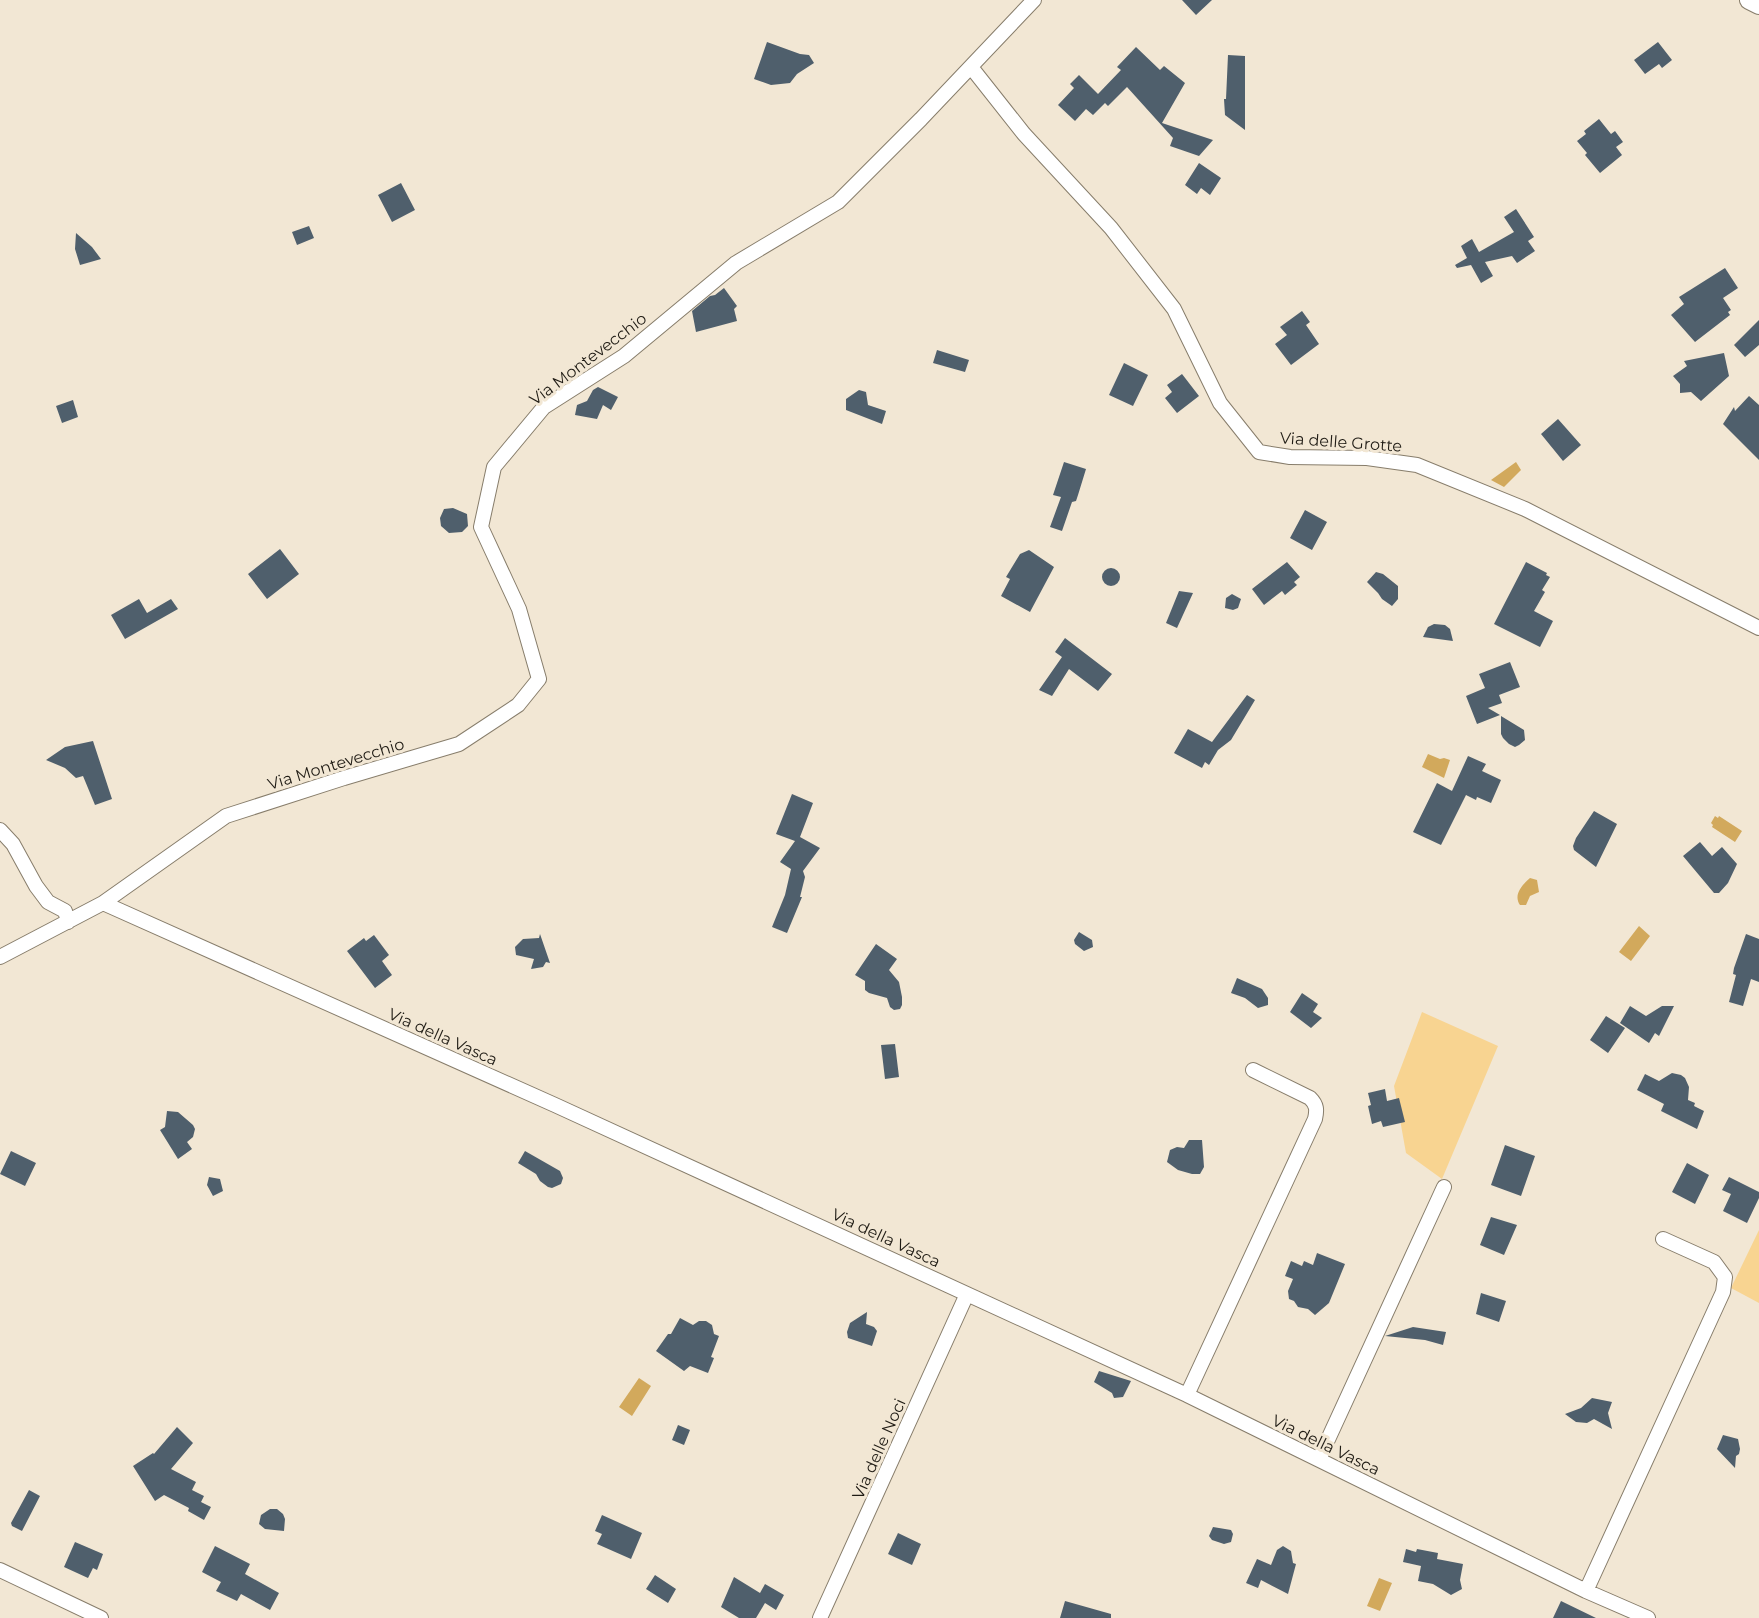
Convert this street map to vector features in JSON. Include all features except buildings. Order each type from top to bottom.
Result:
[{"type":"street","name":"Via Montevecchio","points":[[103,903],[226,816],[459,744],[518,705],[539,679],[519,609],[481,527],[494,467],[544,408],[624,357],[736,263],[838,202],[1034,0]]},
{"type":"street","points":[[1749,0],[1759,5]]},
{"type":"street","name":"Via delle Grotte","points":[[971,67],[1024,134],[1111,228],[1174,309],[1220,403],[1259,452],[1290,457],[1367,458],[1417,465],[1525,509],[1759,628]]},
{"type":"street","points":[[0,830],[13,844],[36,886],[48,902],[65,911],[68,922]]},
{"type":"street","points":[[0,957],[103,903]]},
{"type":"street","name":"Via della Vasca","points":[[103,903],[555,1105],[1187,1395],[1586,1591],[1648,1618]]},
{"type":"street","points":[[1187,1395],[1315,1119],[1317,1109],[1315,1102],[1310,1098],[1253,1070]]},
{"type":"street","points":[[1319,1459],[1444,1187]]},
{"type":"street","points":[[1586,1591],[1723,1292],[1725,1277],[1714,1262],[1663,1239]]},
{"type":"street","name":"Via delle Noci","points":[[820,1618],[967,1294]]},
{"type":"street","points":[[0,1570],[101,1618]]},
{"type":"shaded area","points":[[1516,462],[1521,470],[1504,487],[1491,480]]},
{"type":"shaded area","points":[[1428,754],[1450,760],[1444,778],[1422,767]]},
{"type":"shaded area","points":[[1715,816],[1718,818],[1719,816],[1742,831],[1735,842],[1712,827],[1711,823]]},
{"type":"shaded area","points":[[1530,878],[1537,880],[1539,892],[1530,896],[1526,905],[1520,905],[1518,894]]},
{"type":"shaded area","points":[[1639,926],[1650,936],[1631,961],[1619,952]]},
{"type":"shaded area","points":[[1422,1012],[1498,1046],[1442,1179],[1406,1153],[1394,1086]]},
{"type":"shaded area","points":[[1759,1230],[1759,1303],[1731,1288]]},
{"type":"shaded area","points":[[639,1378],[651,1386],[632,1416],[619,1407]]},
{"type":"shaded area","points":[[1379,1578],[1392,1583],[1380,1611],[1367,1606]]}]
